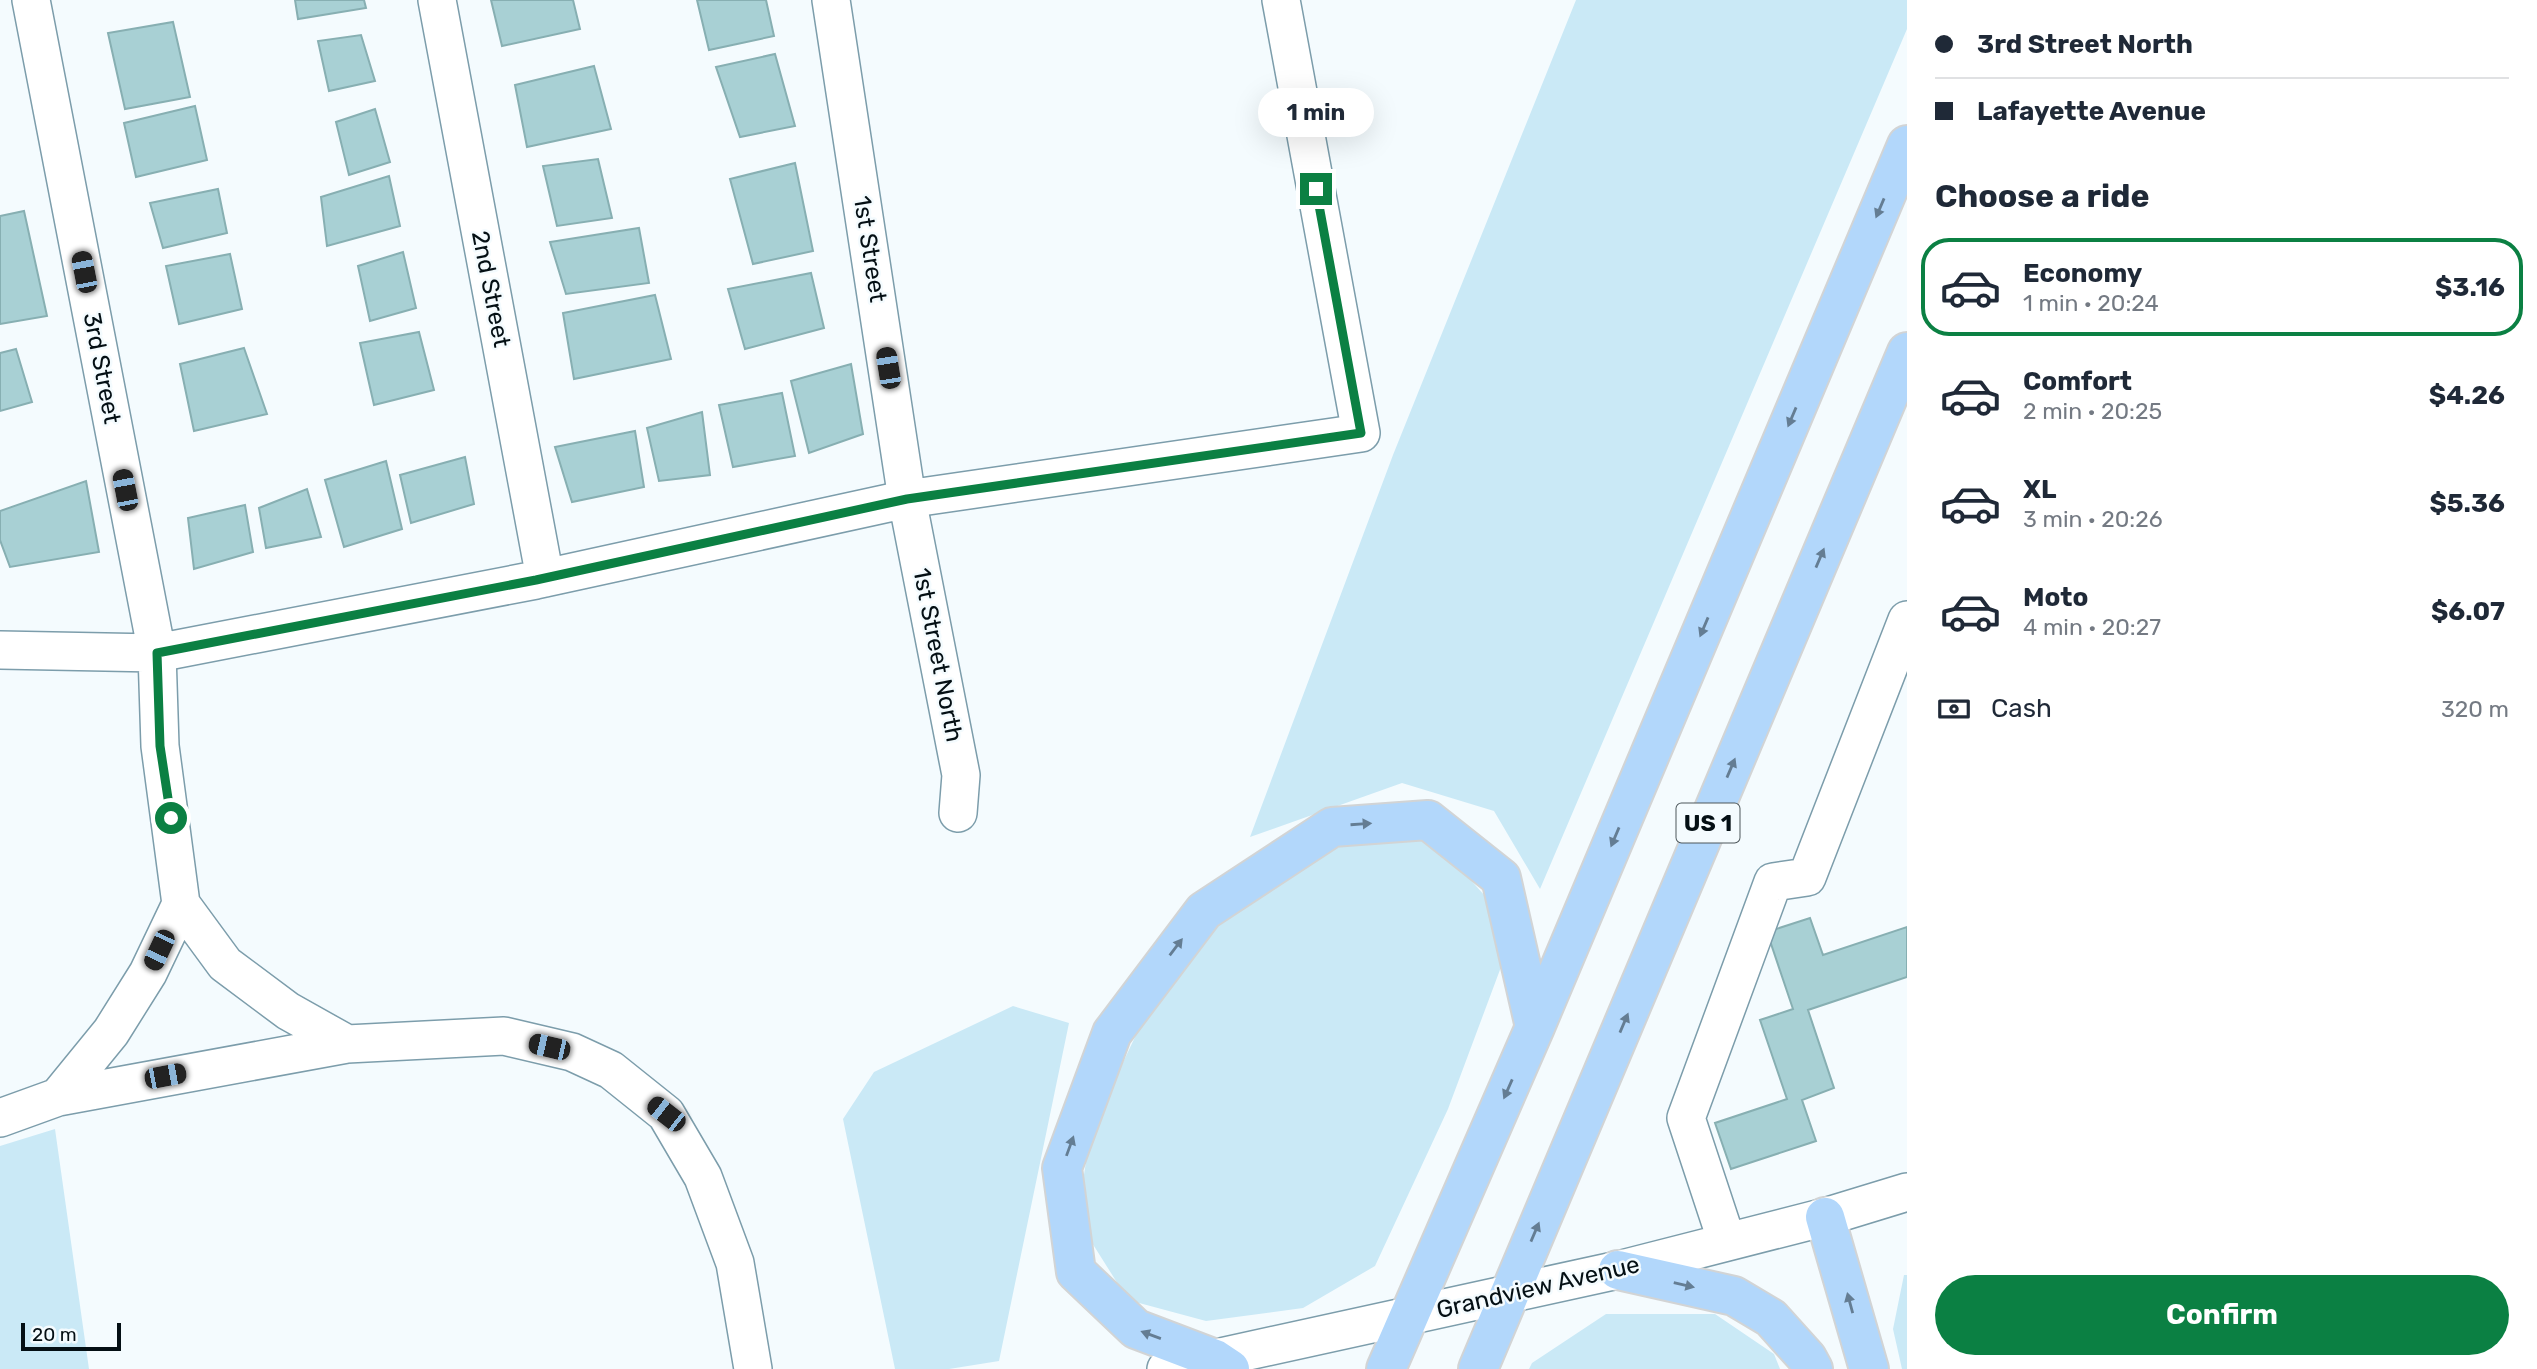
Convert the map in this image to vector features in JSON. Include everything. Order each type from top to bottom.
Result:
[{"type":"highway","points":[[1386,1369],[1535,1027],[1907,145]]},
{"type":"highway","name":"US 1","points":[[1478,1369],[1907,352]]},
{"type":"highway","points":[[1222,1364],[1136,1329],[1076,1272],[1062,1168],[1112,1033],[1204,911],[1332,827],[1429,820],[1501,878],[1535,1027]]},
{"type":"highway","points":[[1825,1217],[1869,1369]]},
{"type":"highway","points":[[1618,1270],[1734,1296],[1771,1318],[1807,1358],[1813,1369]]},
{"type":"street","name":"3rd Street","points":[[31,0],[157,653],[160,746],[181,904]]},
{"type":"street","name":"2nd Street","points":[[437,0],[545,578]]},
{"type":"street","name":"1st Street","points":[[831,0],[907,499]]},
{"type":"street","points":[[0,650],[157,653],[545,578],[907,499],[1361,433],[1281,0]]},
{"type":"street","name":"1st Street North","points":[[907,499],[961,775],[958,813]]},
{"type":"street","points":[[1727,1242],[1686,1118],[1773,882],[1807,877],[1907,620]]},
{"type":"street","points":[[58,1097],[111,1032],[148,973],[181,904],[225,964],[288,1011],[347,1044]]},
{"type":"street","points":[[0,1118],[58,1097],[347,1044],[504,1036],[572,1052],[611,1070],[666,1114],[703,1177],[735,1263],[753,1369]]},
{"type":"street","name":"Grandview Avenue","points":[[1166,1369],[1222,1364],[1410,1314],[1618,1270],[1825,1217],[1907,1192]]},
{"type":"shaded area","points":[[1576,0],[1907,0],[1907,29],[1540,889],[1494,811],[1402,783],[1250,837],[1393,455]]},
{"type":"shaded area","points":[[1426,830],[1485,896],[1504,959],[1448,1109],[1375,1266],[1303,1308],[1206,1321],[1128,1300],[1077,1219],[1091,1130],[1153,999],[1201,935],[1295,870],[1352,840]]},
{"type":"shaded area","points":[[1013,1006],[1069,1023],[999,1361],[949,1369],[895,1369],[843,1119],[874,1072]]},
{"type":"shaded area","points":[[55,1129],[89,1369],[0,1369],[0,1146]]},
{"type":"shaded area","points":[[1904,1275],[1907,1275],[1907,1369],[1902,1369],[1893,1329]]},
{"type":"shaded area","points":[[1606,1314],[1715,1314],[1774,1354],[1780,1369],[1529,1369],[1532,1363]]},
{"type":"building","points":[[295,0],[364,0],[366,8],[298,19]]},
{"type":"building","points":[[491,0],[573,0],[580,29],[502,46]]},
{"type":"building","points":[[697,0],[766,0],[774,36],[709,50]]},
{"type":"building","points":[[173,22],[190,97],[125,109],[108,33]]},
{"type":"building","points":[[361,35],[375,81],[329,91],[318,41]]},
{"type":"building","points":[[775,54],[795,126],[740,137],[716,67]]},
{"type":"building","points":[[594,66],[611,129],[527,147],[515,85]]},
{"type":"building","points":[[195,106],[207,160],[136,177],[124,123]]},
{"type":"building","points":[[375,109],[390,162],[349,175],[336,122]]},
{"type":"building","points":[[598,159],[612,218],[557,226],[543,166]]},
{"type":"building","points":[[795,163],[813,251],[753,264],[730,179]]},
{"type":"building","points":[[389,176],[400,226],[327,246],[321,197]]},
{"type":"building","points":[[218,189],[227,233],[163,248],[150,203]]},
{"type":"building","points":[[24,211],[47,316],[0,324],[0,216]]},
{"type":"building","points":[[639,228],[649,283],[566,294],[550,242]]},
{"type":"building","points":[[403,252],[416,308],[370,321],[358,266]]},
{"type":"building","points":[[230,254],[242,309],[179,324],[166,266]]},
{"type":"building","points":[[811,273],[824,328],[745,349],[728,289]]},
{"type":"building","points":[[655,295],[671,359],[574,379],[563,313]]},
{"type":"building","points":[[419,332],[434,390],[374,405],[360,343]]},
{"type":"building","points":[[244,348],[267,414],[194,431],[180,364]]},
{"type":"building","points":[[16,349],[32,402],[0,411],[0,353]]},
{"type":"building","points":[[851,364],[863,434],[809,453],[791,381]]},
{"type":"building","points":[[782,393],[795,456],[733,467],[719,405]]},
{"type":"building","points":[[702,412],[710,475],[659,481],[647,428]]},
{"type":"building","points":[[635,431],[644,487],[572,502],[555,447]]},
{"type":"building","points":[[465,457],[474,504],[411,523],[400,475]]},
{"type":"building","points":[[386,461],[402,529],[344,547],[325,480]]},
{"type":"building","points":[[86,481],[99,552],[10,567],[0,540],[0,511]]},
{"type":"building","points":[[307,489],[321,537],[266,548],[259,508]]},
{"type":"building","points":[[245,505],[253,552],[194,569],[188,518]]},
{"type":"building","points":[[1810,918],[1823,955],[1907,927],[1907,977],[1808,1010],[1834,1088],[1802,1100],[1816,1141],[1731,1169],[1715,1123],[1787,1099],[1760,1020],[1793,1009],[1767,932]]},
{"type":"route","points":[[171,818],[160,746],[157,653],[536,580],[907,499],[1361,433],[1316,189]]}]
